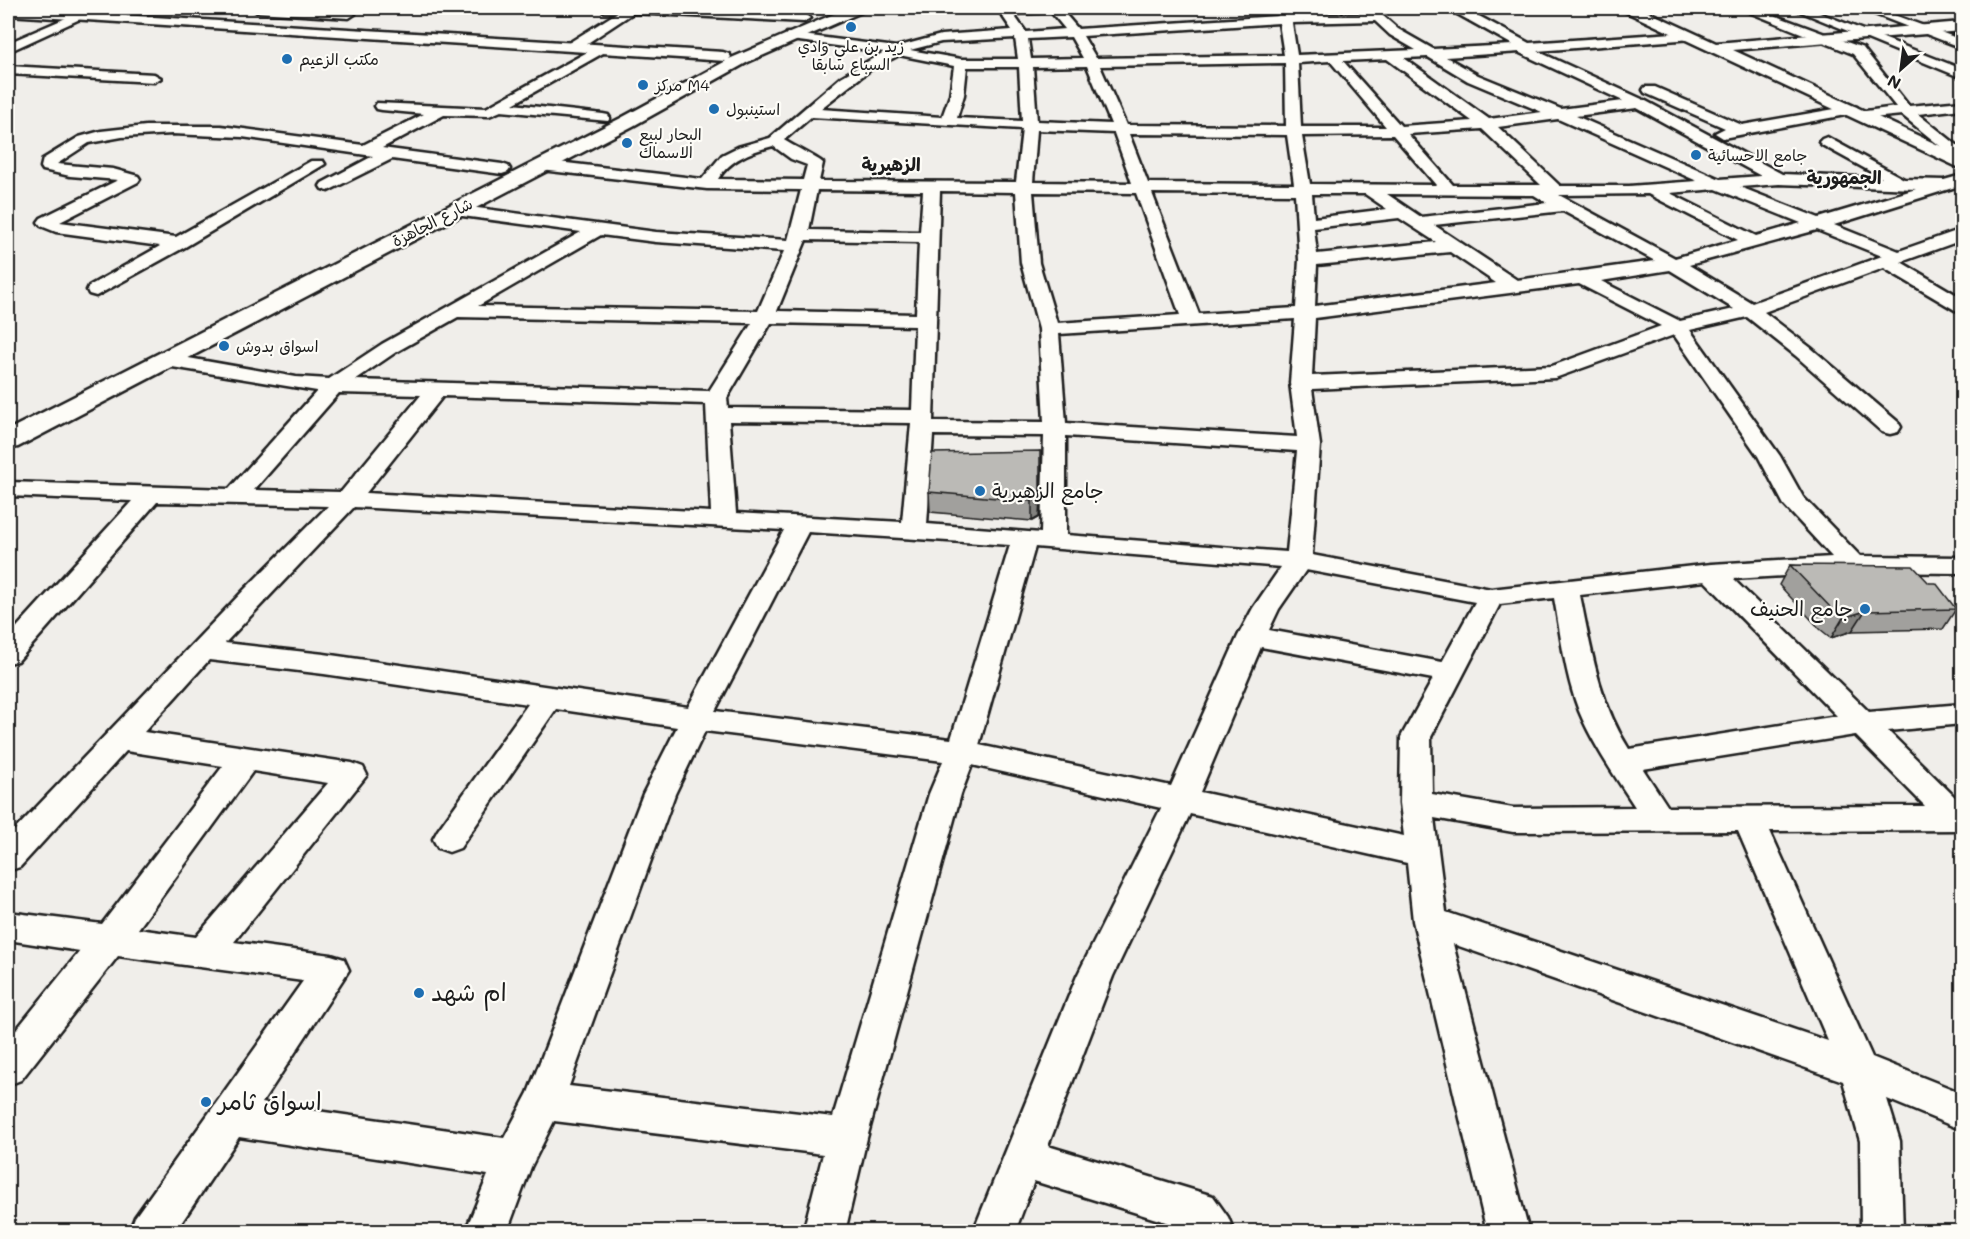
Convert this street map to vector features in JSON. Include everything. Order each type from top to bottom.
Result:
[{"type":"street","points":[[8,48],[98,8]]},
{"type":"street","points":[[257,8],[349,14]]},
{"type":"street","points":[[312,30],[362,8]]},
{"type":"street","points":[[605,8],[817,13]]},
{"type":"street","points":[[780,8],[817,13]]},
{"type":"street","name":"شارع الجاهزة","points":[[8,441],[627,122],[742,59],[859,8]]},
{"type":"street","points":[[1004,9],[1052,8],[1075,33],[1092,63],[1120,129],[1192,321]]},
{"type":"street","points":[[1456,8],[1525,48],[1704,136],[1779,179]]},
{"type":"street","points":[[1629,8],[1962,163]]},
{"type":"street","points":[[1745,8],[1858,51],[1906,111],[1962,156]]},
{"type":"street","points":[[1798,8],[1962,74]]},
{"type":"street","points":[[1865,8],[1962,44]]},
{"type":"street","points":[[572,47],[631,9]]},
{"type":"street","points":[[824,1232],[847,1138],[945,794],[1039,539],[1055,429],[1049,329],[1030,263],[1024,188],[1030,125],[1023,74],[1022,35],[1004,9]]},
{"type":"street","points":[[8,11],[723,57]]},
{"type":"street","points":[[706,184],[718,164],[743,149],[775,141],[817,102],[860,72],[898,50],[939,39],[1075,33],[1132,24],[1283,13],[1373,12],[1394,32],[1473,78],[1718,184],[1818,224],[1891,259],[1962,306]]},
{"type":"street","name":"شارع الجاهزة","points":[[184,328],[723,57],[817,13]]},
{"type":"street","points":[[994,1232],[1095,976],[1181,800],[1252,636],[1266,608],[1299,561],[1309,445],[1301,383],[1308,260],[1303,189],[1294,131],[1291,59],[1283,13]]},
{"type":"street","points":[[1713,48],[1962,26]]},
{"type":"street","points":[[791,36],[898,50],[935,60],[1023,74],[1092,63],[1291,59],[1430,53],[1550,47],[1689,36]]},
{"type":"street","points":[[1550,47],[1582,60]]},
{"type":"street","points":[[382,106],[489,112],[600,49]]},
{"type":"street","points":[[1389,54],[1486,124],[1560,198]]},
{"type":"street","points":[[1332,56],[1449,190]]},
{"type":"street","points":[[948,122],[965,80],[961,63]]},
{"type":"street","points":[[8,70],[154,78]]},
{"type":"street","points":[[1635,84],[1741,130]]},
{"type":"street","points":[[807,112],[948,122],[1120,129],[1400,132],[1562,115],[1639,103]]},
{"type":"street","points":[[1704,136],[1857,113],[1962,105]]},
{"type":"street","points":[[500,106],[627,122]]},
{"type":"street","points":[[368,149],[441,111]]},
{"type":"street","points":[[179,243],[56,227],[47,222],[132,179],[60,171],[49,167],[49,162],[81,141],[102,135],[137,131],[241,131],[259,136],[502,169]]},
{"type":"street","points":[[724,519],[717,406],[765,317],[796,240],[815,163],[797,156],[775,141]]},
{"type":"street","points":[[1827,142],[1902,183]]},
{"type":"street","points":[[328,186],[391,153]]},
{"type":"street","points":[[96,291],[317,164]]},
{"type":"street","points":[[541,165],[706,184],[1371,191],[1535,190],[1560,198],[1749,310],[1890,427]]},
{"type":"street","points":[[1418,222],[1560,198],[1779,179],[1944,185]]},
{"type":"street","points":[[1049,329],[1304,313],[1582,278],[1672,264],[1818,224],[1962,180]]},
{"type":"street","points":[[914,530],[932,187]]},
{"type":"street","points":[[1652,190],[1753,241]]},
{"type":"street","points":[[1371,191],[1513,286]]},
{"type":"street","points":[[455,210],[656,237],[796,240],[928,237]]},
{"type":"street","points":[[1306,224],[1403,212]]},
{"type":"street","points":[[237,495],[333,386],[389,348],[597,230]]},
{"type":"street","points":[[1301,383],[1555,372],[1678,327],[1749,310],[1962,234]]},
{"type":"street","points":[[1308,260],[1454,246]]},
{"type":"street","points":[[1582,278],[1678,327],[1769,456],[1793,500],[1853,564]]},
{"type":"street","points":[[454,311],[926,320]]},
{"type":"street","points":[[166,360],[296,383],[333,386],[717,406],[921,422],[1309,445]]},
{"type":"street","points":[[8,858],[348,498],[436,390]]},
{"type":"street","points":[[8,489],[151,495],[348,498],[1039,539],[1299,561],[1491,597],[1711,572],[1853,564],[1962,564]]},
{"type":"street","points":[[8,654],[151,495]]},
{"type":"street","points":[[486,1232],[514,1160],[544,1101],[659,794],[696,718],[800,524]]},
{"type":"street","points":[[1711,572],[1861,723],[1960,818]]},
{"type":"street","points":[[1565,588],[1581,664],[1594,710],[1622,761],[1659,819]]},
{"type":"street","points":[[1491,597],[1416,737],[1416,803],[1430,921],[1508,1232]]},
{"type":"street","points":[[1252,636],[1450,673]]},
{"type":"street","points":[[202,650],[324,664],[696,718],[962,752],[1421,853]]},
{"type":"street","points":[[449,839],[549,697]]},
{"type":"street","points":[[1622,761],[1861,723],[1962,714]]},
{"type":"street","points":[[119,739],[352,775],[204,952]]},
{"type":"street","points":[[8,1068],[110,940],[246,758]]},
{"type":"street","points":[[1416,803],[1513,820],[1960,818]]},
{"type":"street","points":[[1749,820],[1859,1069],[1880,1141],[1882,1232]]},
{"type":"street","points":[[1430,921],[1859,1069],[1962,1111]]},
{"type":"street","points":[[8,926],[331,970],[150,1232]]},
{"type":"street","points":[[544,1101],[847,1138]]},
{"type":"street","points":[[229,1117],[514,1160]]},
{"type":"street","points":[[1023,1158],[1198,1211],[1213,1232]]},
{"type":"building","points":[[1040,451],[1040,498],[1032,501],[929,492],[932,453]]},
{"type":"building","points":[[1790,565],[1913,566],[1929,583],[1936,583],[1956,609],[1865,611],[1843,618]]},
{"type":"place","name":"زيد بن علي وادي السباع سابقا","points":[[851,27]]},
{"type":"place","name":"مكتب الزعيم","points":[[287,59]]},
{"type":"place","name":"مركز M4","points":[[643,85]]},
{"type":"place","name":"استينبول","points":[[714,109]]},
{"type":"place","name":"البحار لبيع الاسماك","points":[[627,143]]},
{"type":"place","name":"جامع الاحسائية","points":[[1696,155]]},
{"type":"place","name":"اسواق بدوش","points":[[224,346]]},
{"type":"place","name":"جامع الزهيرية","points":[[980,491]]},
{"type":"place","name":"جامع الحنيف","points":[[1865,609]]},
{"type":"place","name":"ام شهد","points":[[419,993]]},
{"type":"place","name":"اسواق ثامر","points":[[206,1102]]},
{"type":"district","name":"الزهيرية","points":[[891,165]]},
{"type":"district","name":"الجمهورية","points":[[1844,178]]}]
